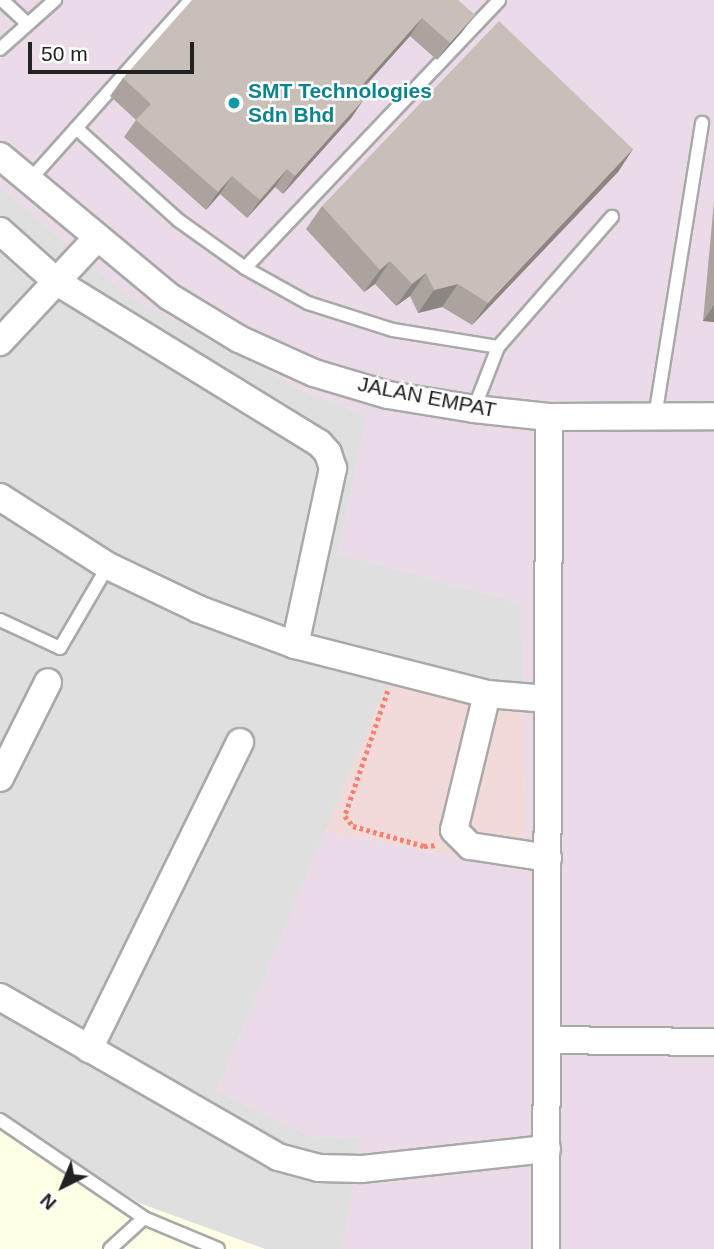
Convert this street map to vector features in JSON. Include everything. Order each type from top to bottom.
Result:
[{"type":"street","name":"JALAN EMPAT","points":[[0,156],[28,182],[170,297],[251,345],[314,373],[388,395],[474,409],[549,417],[714,416]]},
{"type":"street","points":[[0,231],[57,282],[319,443],[328,453],[333,468],[295,645]]},
{"type":"street","points":[[0,342],[97,238]]},
{"type":"street","points":[[547,1249],[549,417]]},
{"type":"street","points":[[0,498],[108,566],[198,609],[295,645],[487,694],[548,699]]},
{"type":"street","points":[[0,778],[48,682]]},
{"type":"street","points":[[487,694],[454,824],[458,839],[470,846],[548,858]]},
{"type":"street","points":[[89,1049],[240,743]]},
{"type":"street","points":[[0,997],[278,1157],[318,1168],[362,1169],[547,1149]]},
{"type":"street","points":[[547,1040],[714,1042]]},
{"type":"lane","points":[[2,0],[27,23]]},
{"type":"lane","points":[[0,49],[55,0]]},
{"type":"lane","points":[[28,182],[191,0]]},
{"type":"lane","points":[[245,268],[499,0]]},
{"type":"lane","points":[[655,416],[702,124]]},
{"type":"lane","points":[[76,128],[178,220],[245,268],[308,303],[393,331],[498,347]]},
{"type":"lane","points":[[474,409],[498,347],[612,217]]},
{"type":"lane","points":[[0,620],[60,648],[108,566]]},
{"type":"lane","points":[[0,1120],[144,1218],[218,1249]]},
{"type":"lane","points":[[110,1249],[144,1218]]},
{"type":"path","points":[[395,672],[345,816],[353,826],[424,846],[458,839]]},
{"type":"shaded area","points":[[0,0],[714,0],[714,1249],[342,1249],[362,1138],[312,1137],[217,1091],[325,831],[526,871],[521,603],[338,553],[367,416],[304,391],[126,294],[0,187]]},
{"type":"shaded area","points":[[0,187],[126,294],[304,391],[367,416],[338,553],[521,603],[523,687],[397,660],[217,1091],[312,1137],[362,1138],[342,1249],[265,1249],[139,1203],[0,1115]]},
{"type":"shaded area","points":[[397,660],[523,687],[526,871],[325,831]]},
{"type":"shaded area","points":[[0,1115],[139,1203],[265,1249],[0,1249]]},
{"type":"building","name":"SMT Technologies Sdn Bhd","points":[[192,0],[458,0],[475,15],[450,43],[422,18],[356,92],[364,99],[295,176],[287,169],[260,200],[232,176],[218,192],[136,120],[151,104],[123,78]]},
{"type":"building","points":[[499,21],[633,149],[488,303],[458,284],[434,290],[426,273],[412,284],[390,261],[380,270],[322,206]]},
{"type":"place","name":"SMT Technologies Sdn Bhd","points":[[234,103]]}]
